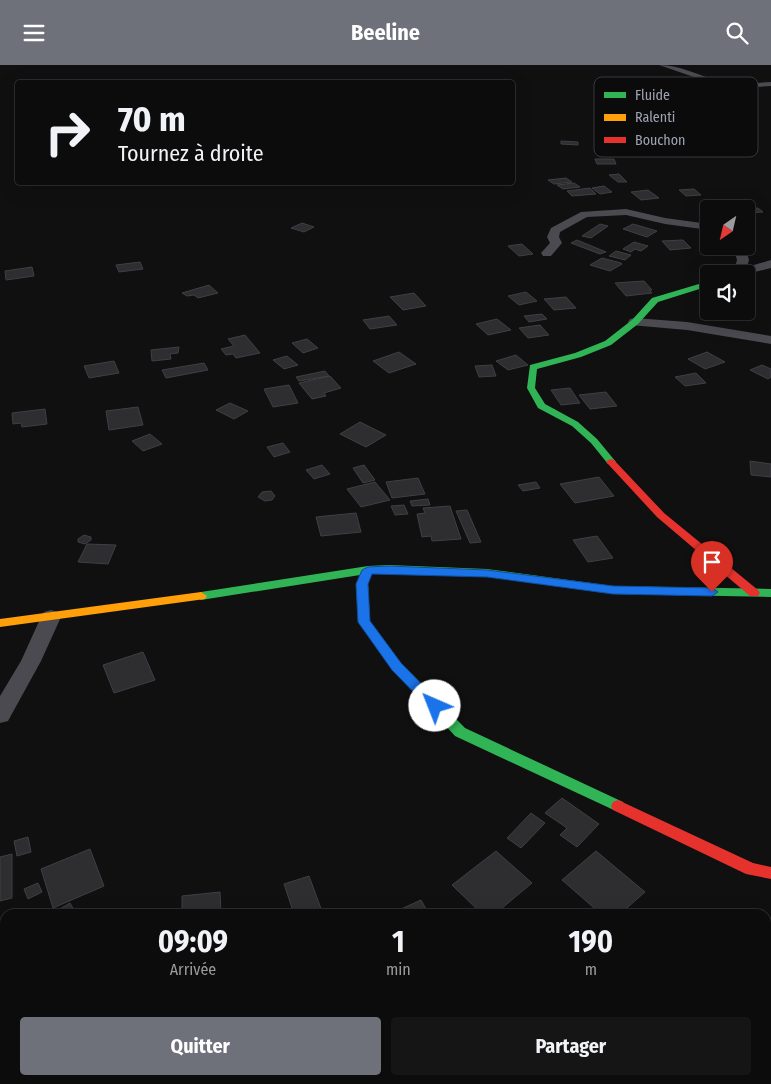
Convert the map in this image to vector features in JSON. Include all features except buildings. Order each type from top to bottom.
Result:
[{"type":"street","points":[[663,65],[699,77]]},
{"type":"street","points":[[758,85],[771,84]]},
{"type":"street","points":[[547,253],[556,243],[553,237],[555,230],[586,214],[626,212],[665,221],[700,226]]},
{"type":"street","points":[[755,268],[771,264]]},
{"type":"street","points":[[700,286],[655,300],[635,322],[608,343],[578,355],[533,367],[532,389],[540,406],[575,424],[594,441],[625,480],[663,517],[754,593]]},
{"type":"street","points":[[635,322],[687,326],[771,340]]},
{"type":"street","points":[[0,623],[174,601],[238,589],[368,570],[389,569],[487,573],[613,590],[771,593]]},
{"type":"street","points":[[368,570],[362,584],[364,622],[397,666],[460,732],[751,869],[771,873]]},
{"type":"street","points":[[0,715],[31,661],[51,617]]},
{"type":"traffic: fast","points":[[611,462],[594,441],[575,424],[541,406],[531,388],[533,367],[578,355],[608,343],[635,322],[655,300],[700,286]]},
{"type":"traffic: fast","points":[[201,596],[368,570],[389,569],[487,573],[613,590],[771,593]]},
{"type":"traffic: fast","points":[[368,570],[362,584],[364,622],[397,666],[460,732],[618,806]]},
{"type":"traffic: slow","points":[[0,623],[201,596]]},
{"type":"traffic: jam","points":[[611,462],[661,515],[754,593]]},
{"type":"traffic: jam","points":[[618,806],[751,869],[771,873]]},
{"type":"route","points":[[435,706],[397,666],[364,622],[362,584],[368,570],[389,569],[487,573],[613,590],[712,592]]}]
